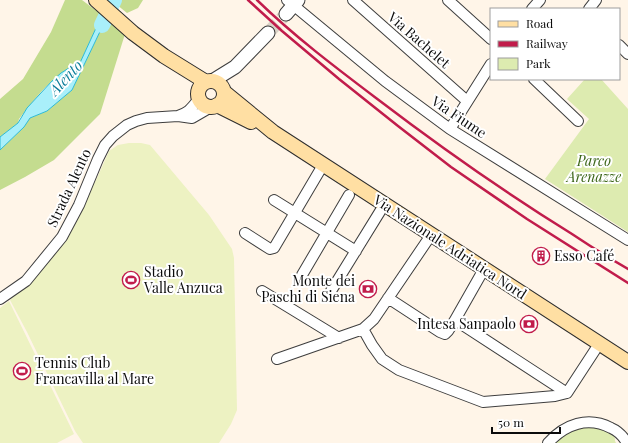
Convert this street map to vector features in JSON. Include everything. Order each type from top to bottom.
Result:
[{"type":"main road","points":[[96,0],[133,33],[211,89],[223,100],[214,106]]},
{"type":"main road","name":"Via Nazionale Adriatica Nord","points":[[273,132],[214,106],[204,105],[211,89],[322,165],[628,362]]},
{"type":"street","name":"Via Bachelet","points":[[353,0],[467,101]]},
{"type":"street","points":[[448,0],[490,38]]},
{"type":"street","points":[[590,8],[596,0]]},
{"type":"street","name":"Via Fiume","points":[[291,5],[385,82],[450,129],[628,240]]},
{"type":"street","points":[[178,116],[186,113],[211,89],[232,73],[235,67],[268,33]]},
{"type":"street","points":[[620,46],[628,54]]},
{"type":"street","points":[[450,129],[490,66]]},
{"type":"street","points":[[535,80],[578,121]]},
{"type":"street","name":"Strada Alento","points":[[0,300],[26,281],[62,237],[79,205],[98,159],[105,146],[113,136],[127,125],[136,121],[147,118],[178,116],[192,118],[214,106]]},
{"type":"street","points":[[245,233],[270,249],[274,248],[322,165]]},
{"type":"street","points":[[302,275],[349,195]]},
{"type":"street","points":[[274,200],[356,251]]},
{"type":"street","points":[[331,291],[384,205]]},
{"type":"street","points":[[276,359],[363,329],[374,319],[431,235]]},
{"type":"street","points":[[388,298],[445,334],[455,320],[484,269]]},
{"type":"street","points":[[262,290],[339,338]]},
{"type":"street","points":[[455,320],[567,393]]},
{"type":"street","points":[[363,329],[382,359],[399,370],[472,397],[551,390],[567,393]]},
{"type":"street","points":[[567,393],[600,344]]},
{"type":"street","points":[[548,443],[568,427],[582,422],[592,422],[614,429],[618,431],[627,443]]},
{"type":"green space","points":[[65,0],[82,0],[102,15],[79,65],[61,74],[45,88],[19,119],[18,123],[0,137],[0,99],[23,79],[51,32]]},
{"type":"green space","points":[[111,0],[143,0],[138,8],[127,13]]},
{"type":"green space","points":[[106,19],[125,34],[100,114],[54,160],[0,190],[0,150],[24,127],[30,118],[47,111],[72,90]]},
{"type":"green space","name":"Parco Arenazze","points":[[584,80],[602,80],[628,109],[628,232],[545,179],[589,119],[567,99]]},
{"type":"green space","name":"Stadio Valle Anzuca","points":[[129,143],[150,145],[209,215],[232,249],[234,258],[237,410],[231,424],[219,443],[83,443],[75,431],[10,300],[46,260],[77,215],[97,178],[109,151],[118,145]]},
{"type":"green space","name":"Tennis Club Francavilla al Mare","points":[[9,301],[74,434],[57,443],[0,443],[0,308]]},
{"type":"green space","points":[[567,425],[614,429],[616,443],[545,443]]},
{"type":"water","points":[[102,15],[106,19],[72,90],[47,111],[30,118],[24,127],[0,150],[0,137],[18,123],[27,108],[52,81],[69,68],[79,65]]},
{"type":"waterway","name":"Alento","points":[[102,25],[114,0]]},
{"type":"tunnel","points":[[268,33],[286,14]]},
{"type":"railway","points":[[248,0],[339,79],[451,167],[527,219],[628,283]]},
{"type":"railway","points":[[257,0],[315,51],[424,134],[522,202],[628,269]]},
{"type":"place","name":"Esso Café","points":[[541,256]]},
{"type":"place","name":"Stadio Valle Anzuca","points":[[131,280]]},
{"type":"place","name":"Monte dei Paschi di Siena","points":[[368,289]]},
{"type":"place","name":"Intesa Sanpaolo","points":[[529,324]]},
{"type":"place","name":"Tennis Club Francavilla al Mare","points":[[22,371]]}]
